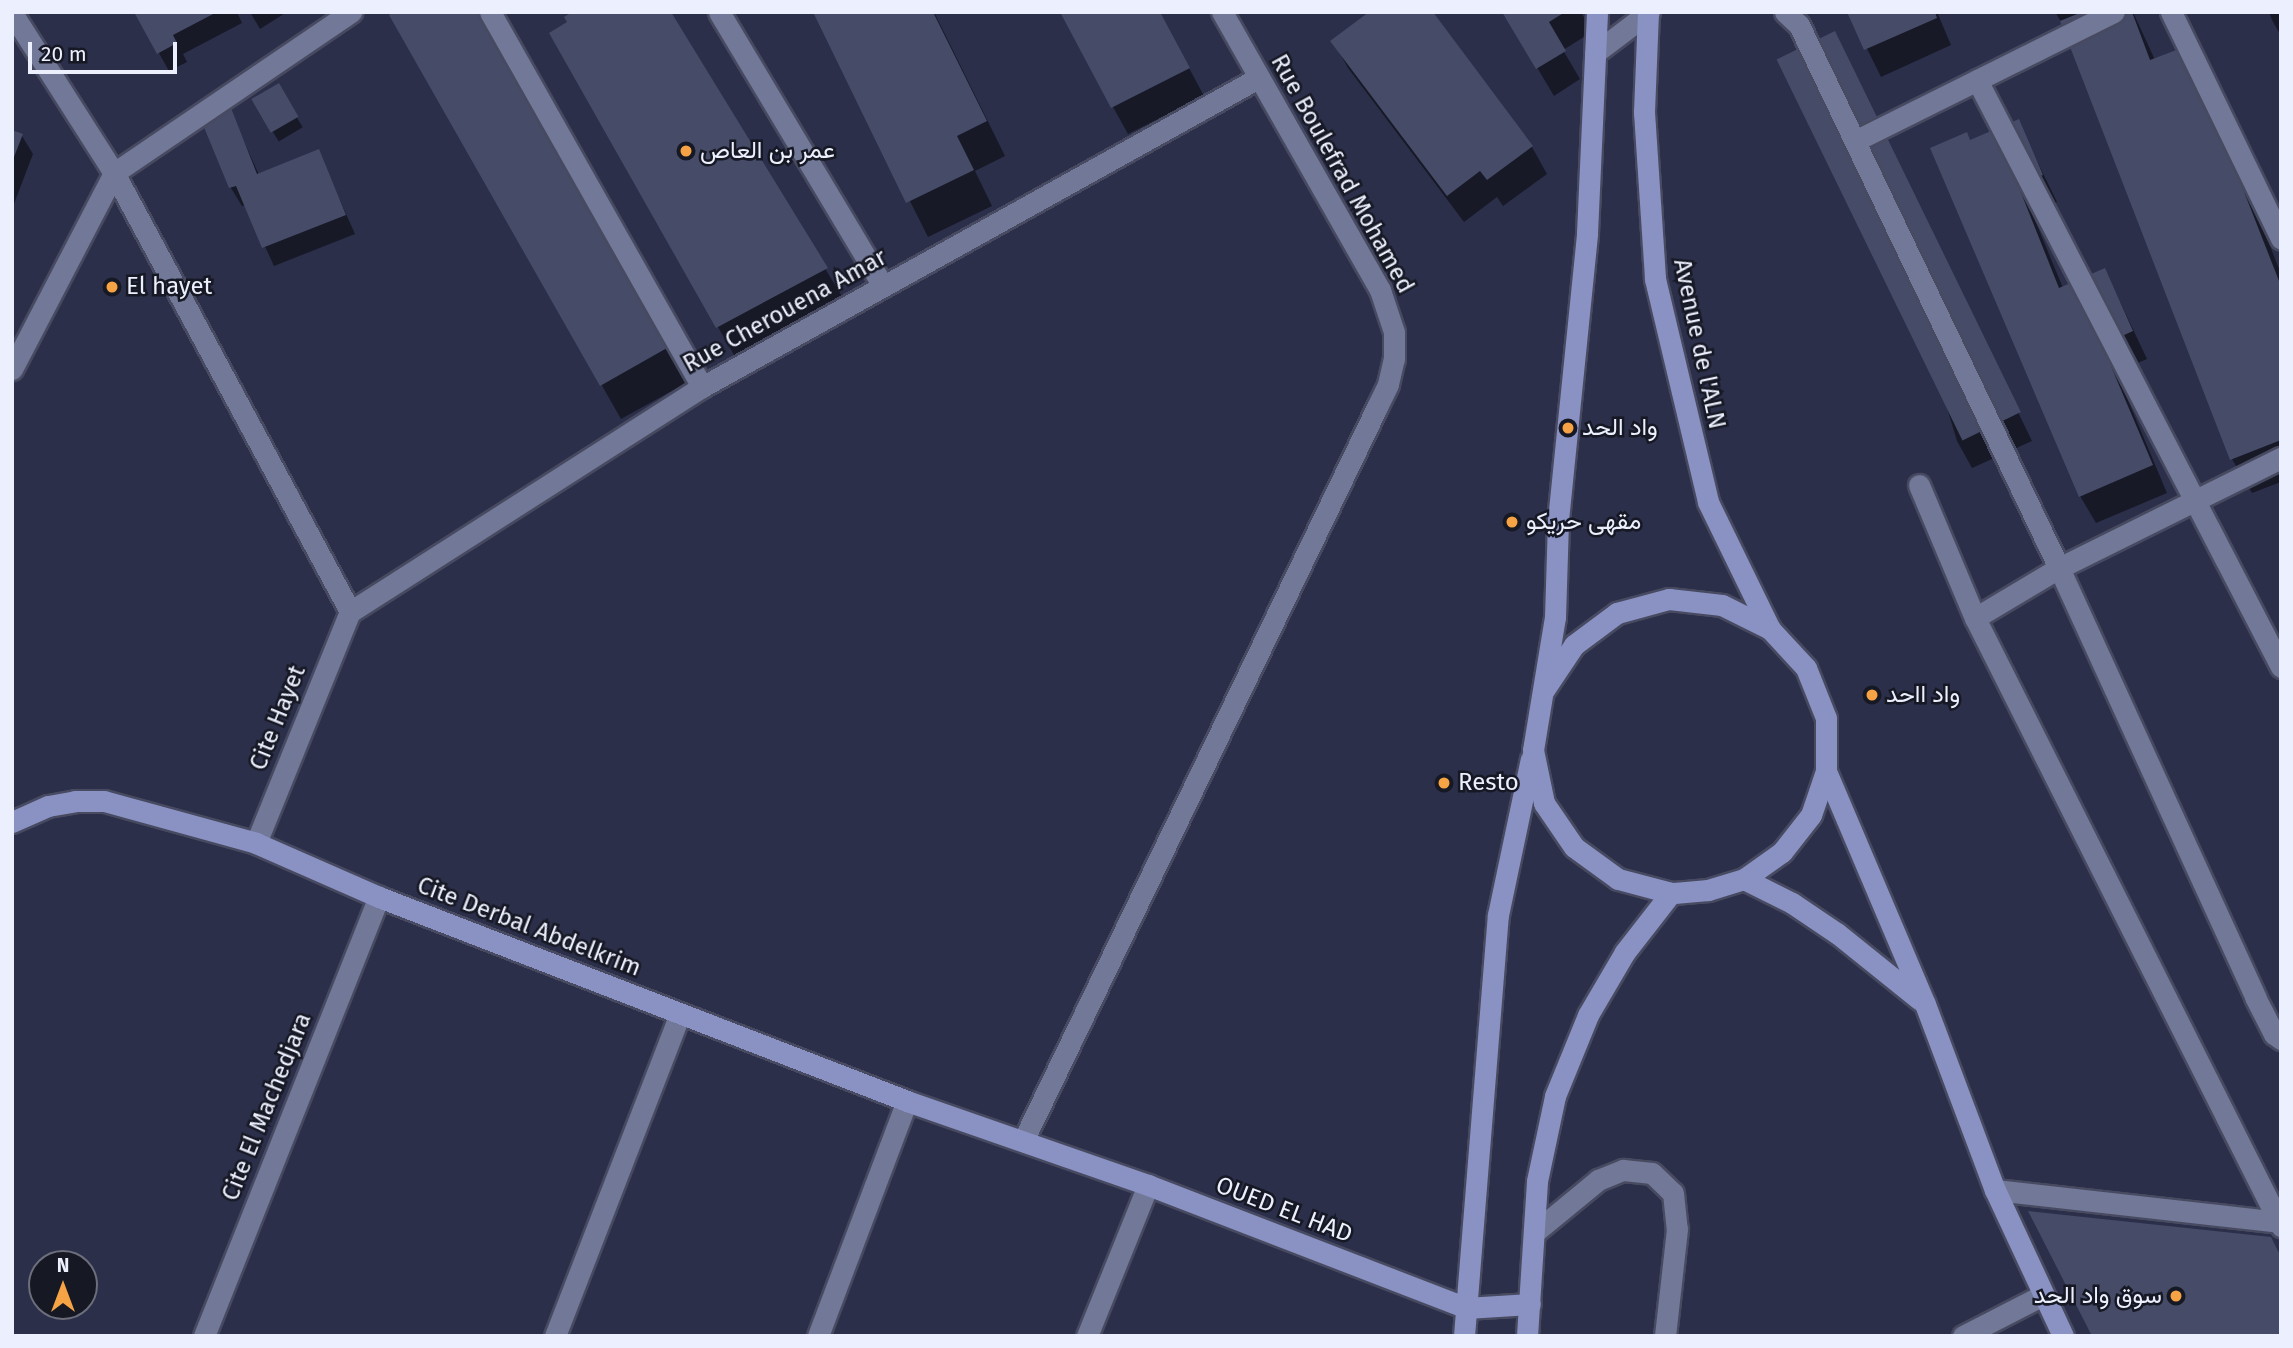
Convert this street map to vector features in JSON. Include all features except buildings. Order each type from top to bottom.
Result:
[{"type":"main road","points":[[1464,1336],[1498,915],[1533,750],[1555,617],[1558,520],[1587,233],[1597,12]]},
{"type":"main road","name":"Avenue de l'ALN","points":[[1648,12],[1644,112],[1655,279],[1708,502],[1770,629]]},
{"type":"main road","points":[[1533,750],[1544,803],[1574,848],[1618,879],[1671,893],[1708,890],[1744,879],[1782,852],[1811,815],[1826,771],[1825,718],[1806,668],[1770,629],[1722,605],[1669,599],[1617,613],[1574,645],[1544,690]]},
{"type":"main road","points":[[1826,771],[1924,1004],[1995,1190],[2063,1336]]},
{"type":"main road","name":"Cite Derbal Abdelkrim","points":[[12,822],[48,806],[104,802],[256,843],[379,897],[680,1014],[907,1101],[1023,1141]]},
{"type":"main road","points":[[1744,879],[1792,903],[1838,934],[1883,967],[1924,1004]]},
{"type":"main road","points":[[1527,1336],[1537,1181],[1555,1096],[1588,1015],[1625,952],[1671,893]]},
{"type":"main road","name":"OUED EL HAD","points":[[1023,1141],[1148,1185],[1466,1308],[1530,1304]]},
{"type":"street","points":[[12,369],[114,173],[351,12]]},
{"type":"street","points":[[489,12],[702,387]]},
{"type":"street","points":[[719,12],[883,286]]},
{"type":"street","name":"Rue Boulefrad Mohamed","points":[[1023,1141],[1388,384],[1394,359],[1394,332],[1389,310],[1222,12]]},
{"type":"street","points":[[1595,53],[1648,12]]},
{"type":"street","points":[[1785,12],[1799,25],[2059,568],[2255,997],[2274,1034],[2281,1039]]},
{"type":"street","points":[[1855,141],[2114,12]]},
{"type":"street","points":[[2171,12],[2281,239]]},
{"type":"street","points":[[12,13],[114,173],[349,612]]},
{"type":"street","name":"Rue Cherouena Amar","points":[[349,612],[702,387],[1258,78]]},
{"type":"street","points":[[1977,80],[2281,667]]},
{"type":"street","points":[[1975,618],[2059,568],[2281,458]]},
{"type":"street","points":[[1919,485],[1975,618],[2280,1224]]},
{"type":"street","name":"Cite Hayet","points":[[256,843],[349,612]]},
{"type":"street","name":"Cite El Machedjara","points":[[204,1336],[379,897]]},
{"type":"street","points":[[555,1336],[680,1014]]},
{"type":"street","points":[[818,1336],[907,1101]]},
{"type":"street","points":[[1535,1232],[1598,1180],[1623,1170],[1652,1173],[1673,1192],[1677,1229],[1665,1336]]},
{"type":"street","points":[[1087,1336],[1148,1185]]},
{"type":"street","points":[[1995,1190],[2280,1224]]},
{"type":"street","points":[[1963,1336],[2043,1295]]},
{"type":"place","name":"عمر بن العاص","points":[[686,151]]},
{"type":"place","name":"El hayet","points":[[112,287]]},
{"type":"place","name":"واد الحد","points":[[1568,428]]},
{"type":"place","name":"مقهى حريكو","points":[[1512,522]]},
{"type":"place","name":"واد ااحد","points":[[1872,695]]},
{"type":"place","name":"Resto","points":[[1444,783]]},
{"type":"place","name":"سوق واد الحد","points":[[2176,1296]]}]
